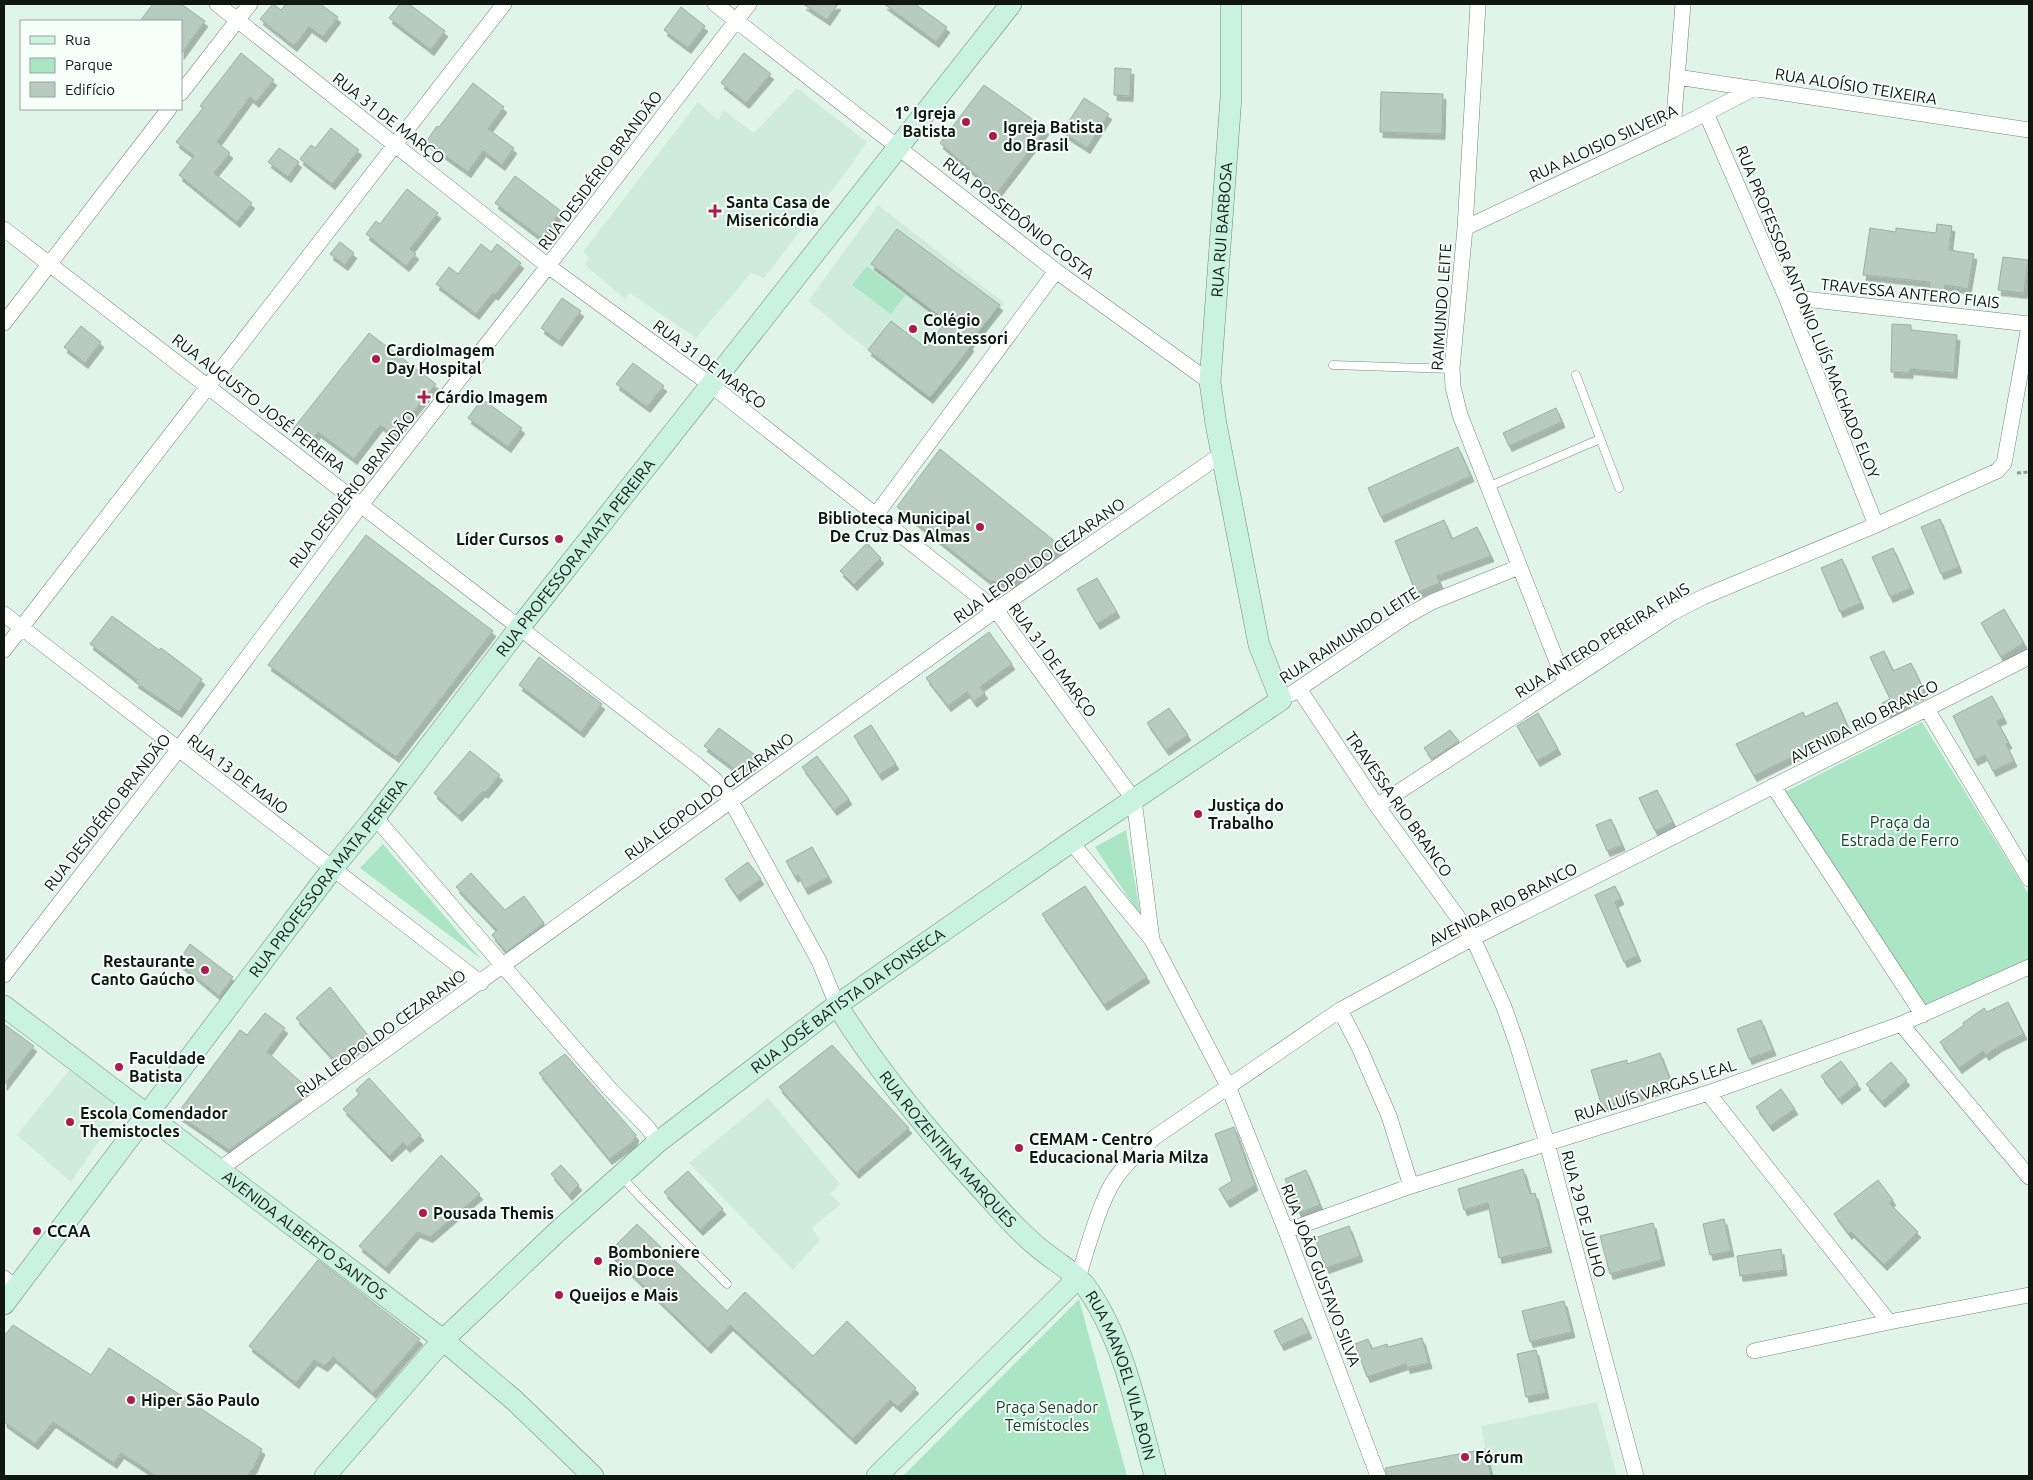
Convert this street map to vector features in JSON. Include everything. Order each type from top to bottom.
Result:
[{"type":"street","name":"RUA 31 DE MARÇO","points":[[216,4],[548,266],[711,385],[996,610],[1134,800]]},
{"type":"street","points":[[182,92],[250,4]]},
{"type":"street","points":[[4,650],[504,4]]},
{"type":"street","name":"RUA POSSEDÔNIO COSTA","points":[[715,4],[1056,271],[1210,382]]},
{"type":"street","name":"RUA DESIDÉRIO BRANDÃO","points":[[4,975],[178,750],[361,505],[548,266],[749,4]]},
{"type":"street","name":"RUA PROFESSORA MATA PEREIRA","points":[[8,1290],[146,1115],[332,868],[375,817],[520,627],[1011,4]]},
{"type":"street","name":"RUA RUI BARBOSA","points":[[1231,4],[1231,97],[1210,382],[1259,645],[1290,694]]},
{"type":"street","name":"RAIMUNDO LEITE","points":[[1478,4],[1464,228],[1452,369],[1453,387],[1460,415],[1564,682]]},
{"type":"street","points":[[1673,130],[1683,4]]},
{"type":"street","name":"RUA ALOÍSIO TEIXEIRA","points":[[1677,77],[2029,130]]},
{"type":"street","name":"RUA ALOISIO SILVEIRA","points":[[1464,228],[1673,130],[1756,88]]},
{"type":"street","points":[[4,323],[168,110]]},
{"type":"street","name":"RUA PROFESSOR ANTONIO LUÍS MACHADO ELOY","points":[[1706,113],[1786,297],[1876,525]]},
{"type":"street","name":"RUA AUGUSTO JOSÉ PEREIRA","points":[[4,229],[697,764],[715,780],[731,801],[819,961],[837,1005]]},
{"type":"street","points":[[875,516],[1056,271]]},
{"type":"street","name":"TRAVESSA ANTERO FIAIS","points":[[1786,297],[2029,325]]},
{"type":"street","name":"RUA ANTERO PEREIRA FIAIS","points":[[1377,806],[1672,613],[1997,471],[2004,464],[2029,325]]},
{"type":"street","name":"RUA LEOPOLDO CEZARANO","points":[[220,1169],[504,967],[996,610],[1222,454]]},
{"type":"street","name":"RUA RAIMUNDO LEITE","points":[[1290,694],[1404,616],[1432,602],[1519,566]]},
{"type":"street","name":"RUA 13 DE MAIO","points":[[4,614],[480,983]]},
{"type":"street","name":"AVENIDA RIO BRANCO","points":[[1078,1278],[1100,1213],[1114,1180],[1132,1159],[1155,1137],[1340,1010],[1473,938],[2029,657]]},
{"type":"street","name":"RUA JOSÉ BATISTA DA FONSECA","points":[[325,1476],[443,1340],[557,1232],[658,1142],[837,1005],[1071,842],[1290,694]]},
{"type":"street","name":"TRAVESSA RIO BRANCO","points":[[1290,694],[1377,806],[1473,938]]},
{"type":"street","points":[[1927,709],[2029,876]]},
{"type":"street","points":[[1773,786],[1923,1015]]},
{"type":"street","points":[[1134,800],[1152,940]]},
{"type":"street","points":[[375,817],[610,1088],[647,1127],[658,1142]]},
{"type":"street","points":[[1071,842],[1152,940]]},
{"type":"street","name":"RUA 29 DE JULHO","points":[[1473,938],[1504,1007],[1547,1143],[1636,1476]]},
{"type":"street","name":"RUA JOÃO GUSTAVO SILVA","points":[[1152,940],[1228,1086],[1286,1231],[1378,1476]]},
{"type":"street","name":"RUA LUÍS VARGAS LEAL","points":[[1286,1231],[1411,1186],[1708,1093],[1901,1024],[2029,967]]},
{"type":"street","name":"RUA ROZENTINA MARQUES","points":[[837,1005],[863,1047],[899,1096],[933,1136],[1019,1230],[1078,1278]]},
{"type":"street","name":"AVENIDA ALBERTO SANTOS","points":[[4,1006],[443,1340],[514,1400],[593,1476]]},
{"type":"street","points":[[1340,1010],[1360,1049],[1389,1116],[1411,1186]]},
{"type":"street","points":[[1901,1024],[2029,1177]]},
{"type":"street","points":[[1708,1093],[1889,1322]]},
{"type":"street","points":[[877,1476],[1078,1278]]},
{"type":"street","name":"RUA MANOEL VILA BOIN","points":[[1078,1278],[1102,1310],[1120,1355],[1155,1476]]},
{"type":"street","points":[[1754,1351],[2029,1295]]},
{"type":"lane","points":[[1333,366],[1452,369]]},
{"type":"lane","points":[[1576,375],[1620,488]]},
{"type":"lane","points":[[1488,487],[1600,439]]},
{"type":"lane","points":[[621,1175],[642,1199],[727,1284]]},
{"type":"shaded area","name":"Santa Casa de Misericórdia","points":[[797,88],[867,142],[847,171],[764,278],[751,273],[696,338],[630,293],[625,299],[585,265],[589,258],[583,252],[698,102],[718,120],[723,110],[754,133]]},
{"type":"shaded area","name":"Colégio Montessori","points":[[878,205],[1004,303],[931,402],[808,301]]},
{"type":"shaded area","name":"Escola Comendador Themistocles","points":[[70,1069],[121,1109],[71,1182],[17,1135]]},
{"type":"shaded area","points":[[768,1098],[840,1184],[830,1194],[841,1204],[812,1228],[820,1240],[793,1270],[689,1163]]},
{"type":"shaded area","points":[[1597,1402],[1617,1476],[1491,1476],[1481,1426]]},
{"type":"green space","points":[[867,266],[905,295],[891,314],[852,285]]},
{"type":"green space","name":"Praça da Estrada de Ferro","points":[[1922,722],[2029,895],[2029,962],[1922,1008],[1785,792]]},
{"type":"green space","points":[[1126,830],[1141,917],[1095,847]]},
{"type":"green space","points":[[383,844],[481,959],[360,868]]},
{"type":"green space","name":"Praça Senador Temístocles","points":[[1079,1299],[1127,1476],[903,1476]]},
{"type":"building","points":[[153,4],[181,4],[205,21],[182,53],[182,20],[141,20]]},
{"type":"building","points":[[273,4],[281,10],[286,4],[320,4],[338,17],[323,37],[309,27],[294,46],[260,19]]},
{"type":"building","points":[[400,4],[409,4],[445,31],[431,50],[389,18]]},
{"type":"building","points":[[803,4],[838,4],[827,20]]},
{"type":"building","points":[[884,4],[915,4],[947,27],[936,42]]},
{"type":"building","points":[[681,7],[705,26],[688,48],[664,30]]},
{"type":"building","points":[[241,53],[274,80],[256,102],[250,97],[217,142],[230,153],[214,173],[252,203],[237,222],[179,175],[194,156],[176,142],[203,108],[200,106]]},
{"type":"building","points":[[744,53],[771,74],[746,103],[721,83]]},
{"type":"building","points":[[1115,68],[1131,69],[1130,96],[1114,95]]},
{"type":"building","points":[[473,83],[504,107],[488,129],[514,148],[502,165],[483,151],[468,172],[426,142]]},
{"type":"building","name":"Igreja Batista do Brasil","points":[[984,85],[1046,129],[997,193],[940,143]]},
{"type":"building","points":[[1381,92],[1443,94],[1442,134],[1380,132]]},
{"type":"building","points":[[1084,98],[1109,114],[1087,148],[1062,132]]},
{"type":"building","points":[[331,128],[359,150],[332,184],[300,159],[311,145],[315,148]]},
{"type":"building","points":[[279,148],[299,162],[288,177],[268,162]]},
{"type":"building","points":[[515,176],[561,211],[541,238],[495,203]]},
{"type":"building","points":[[407,189],[438,213],[410,249],[416,254],[406,266],[366,234],[376,221],[380,224]]},
{"type":"building","points":[[1937,224],[1952,226],[1949,250],[1974,254],[1968,289],[1945,285],[1943,297],[1929,295],[1930,282],[1863,275],[1870,228],[1896,232],[1896,228],[1936,233]]},
{"type":"building","points":[[897,229],[1000,305],[930,398],[868,350],[891,321],[926,348],[946,321],[871,264]]},
{"type":"building","points":[[340,242],[354,253],[345,265],[330,254]]},
{"type":"building","points":[[481,244],[491,252],[497,244],[521,263],[495,295],[493,293],[476,314],[436,284],[449,267],[458,274]]},
{"type":"building","points":[[2003,257],[2028,260],[2024,293],[1998,290]]},
{"type":"building","points":[[562,298],[581,311],[559,341],[541,328]]},
{"type":"building","points":[[1892,324],[1911,325],[1911,330],[1957,335],[1954,373],[1910,369],[1910,373],[1891,372]]},
{"type":"building","points":[[81,326],[101,342],[85,363],[64,347]]},
{"type":"building","name":"CardioImagem Day Hospital","points":[[369,333],[436,384],[394,435],[380,425],[354,459],[318,432],[310,443],[293,429]]},
{"type":"building","points":[[633,363],[664,386],[647,407],[616,384]]},
{"type":"building","points":[[482,399],[522,428],[508,447],[468,418]]},
{"type":"building","points":[[1556,408],[1562,422],[1509,446],[1503,433]]},
{"type":"building","points":[[1458,447],[1471,476],[1381,517],[1368,488]]},
{"type":"building","name":"Biblioteca Municipal De Cruz Das Almas","points":[[940,449],[1062,547],[1013,583],[990,581],[897,507]]},
{"type":"building","points":[[1940,519],[1959,567],[1941,574],[1921,527]]},
{"type":"building","points":[[1444,520],[1452,539],[1477,527],[1491,556],[1437,576],[1440,583],[1416,593],[1395,541]]},
{"type":"building","points":[[366,535],[493,631],[396,757],[268,665]]},
{"type":"building","points":[[867,543],[881,558],[854,585],[840,571]]},
{"type":"building","points":[[1893,548],[1911,588],[1890,597],[1872,557]]},
{"type":"building","points":[[1842,559],[1861,603],[1840,612],[1821,568]]},
{"type":"building","points":[[1097,578],[1117,612],[1097,624],[1077,589]]},
{"type":"building","points":[[2004,609],[2024,643],[2001,657],[1981,623]]},
{"type":"building","points":[[112,616],[159,650],[161,648],[202,679],[179,712],[135,682],[137,680],[90,644]]},
{"type":"building","points":[[989,632],[1012,664],[980,687],[985,693],[974,702],[967,692],[948,706],[926,678]]},
{"type":"building","points":[[1884,651],[1893,671],[1911,663],[1925,692],[1907,701],[1910,706],[1888,716],[1882,703],[1890,699],[1870,657]]},
{"type":"building","points":[[539,657],[602,704],[581,732],[519,685]]},
{"type":"building","points":[[1992,696],[2004,718],[1997,721],[2009,743],[2006,744],[2014,761],[1993,771],[1985,755],[1975,760],[1953,716]]},
{"type":"building","points":[[1837,702],[1848,727],[1817,741],[1818,744],[1754,776],[1736,744],[1803,712],[1805,717]]},
{"type":"building","points":[[1169,708],[1188,735],[1166,750],[1147,723]]},
{"type":"building","points":[[1538,713],[1558,749],[1537,761],[1517,726]]},
{"type":"building","points":[[871,725],[896,764],[879,775],[854,736]]},
{"type":"building","points":[[719,728],[758,757],[744,776],[704,746]]},
{"type":"building","points":[[1450,730],[1459,741],[1432,759],[1424,748]]},
{"type":"building","points":[[470,751],[500,775],[485,793],[483,791],[459,816],[434,793]]},
{"type":"building","points":[[817,756],[849,799],[834,810],[802,767]]},
{"type":"building","points":[[1657,790],[1673,822],[1655,831],[1639,798]]},
{"type":"building","points":[[1611,819],[1622,845],[1607,851],[1596,825]]},
{"type":"building","points":[[812,847],[829,877],[805,889],[798,875],[795,877],[786,861]]},
{"type":"building","points":[[748,862],[761,879],[737,896],[725,879]]},
{"type":"building","points":[[471,873],[505,910],[524,896],[544,923],[506,952],[492,935],[497,930],[456,887]]},
{"type":"building","points":[[1085,886],[1147,977],[1104,1005],[1042,914]]},
{"type":"building","points":[[1615,886],[1621,899],[1615,902],[1638,956],[1624,962],[1595,895]]},
{"type":"building","name":"Restaurante Canto Gaúcho","points":[[190,944],[233,977],[219,996],[178,962]]},
{"type":"building","points":[[330,987],[374,1043],[363,1053],[358,1047],[339,1065],[296,1018]]},
{"type":"building","points":[[2008,1002],[2024,1034],[1999,1046],[1986,1055],[1983,1051],[1959,1068],[1940,1042],[1984,1008],[1987,1012]]},
{"type":"building","points":[[265,1013],[285,1028],[267,1052],[311,1091],[229,1150],[177,1114],[240,1030],[247,1035]]},
{"type":"building","points":[[1761,1020],[1773,1050],[1749,1059],[1737,1029]]},
{"type":"building","points":[[4,1024],[34,1046],[4,1085]]},
{"type":"building","points":[[832,1045],[909,1128],[856,1173],[779,1087]]},
{"type":"building","points":[[1660,1053],[1672,1085],[1602,1107],[1591,1070],[1627,1060],[1627,1064]]},
{"type":"building","points":[[565,1054],[636,1135],[633,1142],[609,1159],[539,1073]]},
{"type":"building","points":[[1841,1061],[1858,1084],[1839,1099],[1821,1076]]},
{"type":"building","points":[[1891,1062],[1907,1080],[1882,1102],[1866,1084]]},
{"type":"building","points":[[369,1078],[421,1135],[407,1147],[403,1143],[389,1156],[343,1109],[359,1094],[356,1090]]},
{"type":"building","points":[[1781,1089],[1795,1109],[1770,1126],[1756,1107]]},
{"type":"building","points":[[1234,1127],[1255,1185],[1227,1202],[1219,1189],[1232,1181],[1215,1134]]},
{"type":"building","name":"Pousada Themis","points":[[441,1155],[480,1194],[430,1237],[417,1232],[386,1268],[359,1246]]},
{"type":"building","points":[[561,1165],[579,1185],[569,1195],[551,1174]]},
{"type":"building","points":[[1523,1169],[1530,1194],[1535,1193],[1549,1247],[1499,1258],[1488,1203],[1464,1210],[1458,1189]]},
{"type":"building","points":[[1306,1170],[1320,1205],[1299,1213],[1285,1179]]},
{"type":"building","points":[[688,1171],[723,1209],[700,1230],[664,1192]]},
{"type":"building","points":[[1878,1180],[1893,1200],[1889,1203],[1918,1232],[1884,1265],[1851,1232],[1849,1234],[1834,1214]]},
{"type":"building","points":[[1724,1219],[1731,1251],[1710,1255],[1703,1224]]},
{"type":"building","points":[[1653,1223],[1662,1260],[1610,1274],[1600,1236]]},
{"type":"building","points":[[637,1224],[727,1311],[745,1292],[813,1356],[847,1321],[916,1388],[898,1407],[890,1400],[853,1439],[730,1325],[708,1348],[609,1252]]},
{"type":"building","points":[[1349,1226],[1360,1256],[1326,1268],[1315,1238]]},
{"type":"building","points":[[1781,1249],[1784,1270],[1740,1276],[1737,1256]]},
{"type":"building","points":[[318,1260],[420,1339],[373,1393],[333,1357],[325,1366],[314,1360],[296,1383],[249,1346]]},
{"type":"building","points":[[1564,1301],[1572,1332],[1530,1342],[1522,1311]]},
{"type":"building","points":[[1302,1318],[1309,1333],[1281,1345],[1274,1331]]},
{"type":"building","name":"Hiper São Paulo","points":[[13,1325],[91,1375],[109,1348],[262,1449],[254,1467],[247,1476],[156,1476],[121,1453],[114,1463],[53,1422],[35,1444],[4,1422],[4,1336]]},
{"type":"building","points":[[1422,1338],[1429,1363],[1407,1368],[1406,1364],[1367,1377],[1355,1344],[1368,1339],[1372,1349],[1387,1344],[1388,1347]]},
{"type":"building","points":[[1536,1350],[1546,1393],[1526,1397],[1517,1354]]},
{"type":"building","name":"Fórum","points":[[1485,1449],[1491,1476],[1387,1476],[1385,1468]]},
{"type":"place","name":"1° Igreja Batista","points":[[966,122]]},
{"type":"place","name":"Igreja Batista do Brasil","points":[[993,136]]},
{"type":"place","name":"Santa Casa de Misericórdia","points":[[715,211]]},
{"type":"place","name":"Colégio Montessori","points":[[913,329]]},
{"type":"place","name":"CardioImagem Day Hospital","points":[[376,359]]},
{"type":"place","name":"Cárdio Imagem","points":[[424,397]]},
{"type":"place","name":"Biblioteca Municipal De Cruz Das Almas","points":[[980,527]]},
{"type":"place","name":"Líder Cursos","points":[[559,539]]},
{"type":"place","name":"Justiça do Trabalho","points":[[1198,814]]},
{"type":"place","name":"Restaurante Canto Gaúcho","points":[[205,970]]},
{"type":"place","name":"Faculdade Batista","points":[[119,1067]]},
{"type":"place","name":"Escola Comendador Themistocles","points":[[70,1122]]},
{"type":"place","name":"CEMAM - Centro Educacional Maria Milza","points":[[1019,1148]]},
{"type":"place","name":"Pousada Themis","points":[[423,1213]]},
{"type":"place","name":"CCAA","points":[[37,1231]]},
{"type":"place","name":"Bomboniere Rio Doce","points":[[598,1261]]},
{"type":"place","name":"Queijos e Mais","points":[[559,1295]]},
{"type":"place","name":"Hiper São Paulo","points":[[131,1400]]},
{"type":"place","name":"Fórum","points":[[1465,1457]]}]
